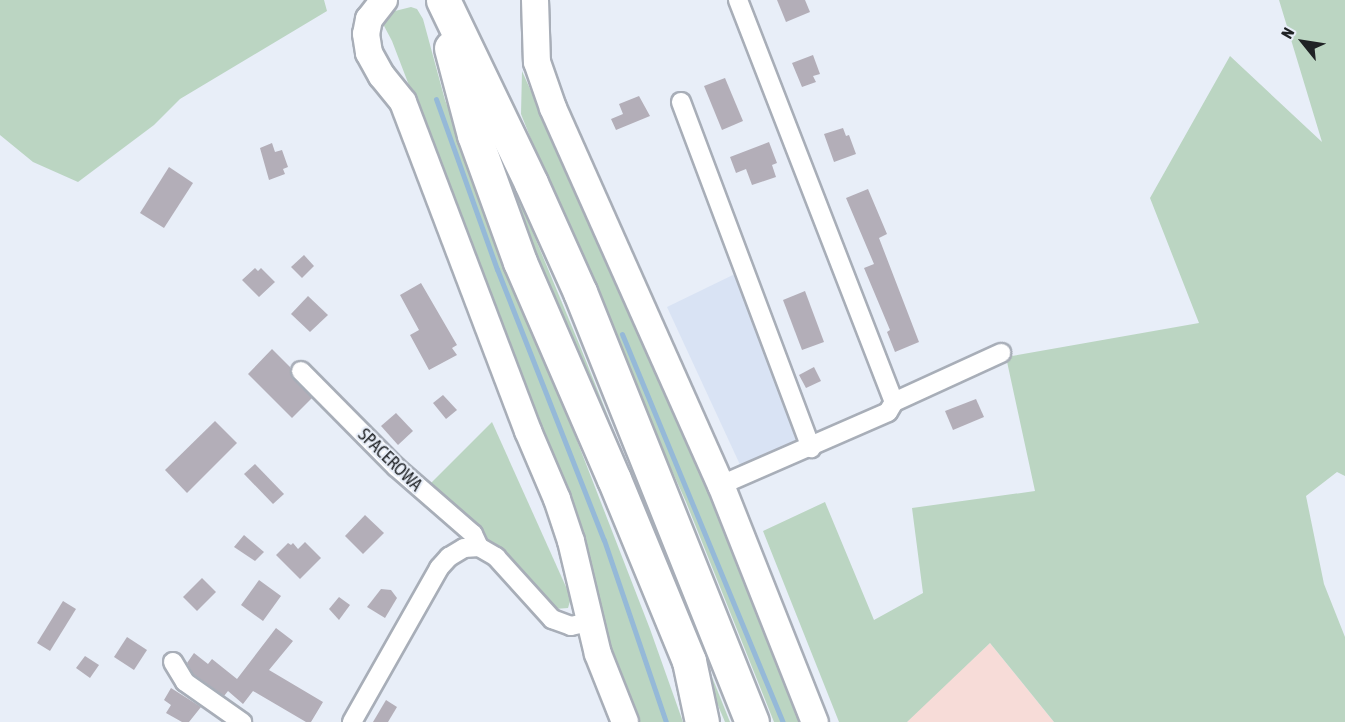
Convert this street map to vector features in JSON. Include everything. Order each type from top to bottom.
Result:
[{"type":"highway","points":[[439,0],[474,135],[520,262],[689,661],[702,722]]},
{"type":"highway","points":[[443,0],[526,172],[580,292],[752,722]]},
{"type":"street","points":[[384,0],[369,19],[366,34],[369,53],[382,76],[403,102],[528,431],[560,507],[571,541],[603,668],[625,722]]},
{"type":"street","points":[[535,0],[537,62],[543,82],[721,485],[815,722]]},
{"type":"street","points":[[738,0],[894,402]]},
{"type":"street","points":[[681,102],[811,448]]},
{"type":"street","points":[[721,485],[811,448],[888,412],[894,402],[1001,353]]},
{"type":"street","name":"SPACEROWA","points":[[301,371],[396,468],[473,534],[479,547],[502,563],[552,619],[571,626],[590,622]]},
{"type":"street","points":[[352,722],[439,568],[449,557],[464,548],[479,547]]},
{"type":"street","points":[[689,661],[712,722]]},
{"type":"street","points":[[173,662],[185,682],[242,722]]},
{"type":"shaded area","points":[[739,272],[809,437],[742,469],[667,307]]},
{"type":"shaded area","points":[[990,643],[1054,722],[907,722],[914,714]]},
{"type":"green space","points":[[0,0],[324,0],[327,11],[180,99],[154,125],[78,182],[33,162],[0,135]]},
{"type":"green space","points":[[1279,0],[1345,0],[1345,476],[1337,472],[1306,496],[1324,584],[1345,637],[1345,722],[1054,722],[990,643],[907,722],[839,722],[763,531],[825,502],[874,620],[923,593],[912,508],[1035,491],[1006,357],[1199,323],[1150,198],[1230,56],[1322,142]]},
{"type":"green space","points":[[411,7],[417,9],[423,19],[445,100],[650,629],[683,722],[637,722],[622,682],[566,495],[392,41],[383,24],[391,12]]},
{"type":"green space","points":[[522,71],[650,357],[806,722],[774,722],[686,502],[589,285],[521,114]]},
{"type":"green space","points":[[487,122],[580,346],[730,722],[725,722],[632,503]]},
{"type":"green space","points":[[492,422],[571,598],[568,608],[555,609],[430,484]]},
{"type":"building","points":[[777,0],[805,0],[810,12],[786,22]]},
{"type":"building","points":[[813,55],[820,74],[813,76],[816,82],[802,87],[792,63]]},
{"type":"building","points":[[725,78],[743,121],[722,130],[704,86]]},
{"type":"building","points":[[639,96],[650,116],[616,130],[611,119],[623,114],[619,104]]},
{"type":"building","points":[[843,128],[846,136],[849,135],[856,154],[834,162],[824,134]]},
{"type":"building","points":[[769,142],[777,163],[772,165],[776,177],[752,185],[746,169],[736,173],[730,157]]},
{"type":"building","points":[[272,143],[275,152],[282,150],[288,167],[283,169],[285,174],[269,180],[260,148]]},
{"type":"building","points":[[169,167],[193,183],[164,228],[140,213]]},
{"type":"building","points":[[868,189],[887,234],[879,238],[919,342],[895,352],[887,332],[890,330],[864,268],[874,264],[846,198]]},
{"type":"building","points":[[304,255],[314,266],[302,278],[291,267]]},
{"type":"building","points":[[255,268],[258,271],[261,268],[275,282],[259,297],[242,280]]},
{"type":"building","points":[[421,283],[457,345],[452,348],[457,355],[429,370],[410,335],[419,330],[400,295]]},
{"type":"building","points":[[805,291],[824,342],[802,350],[783,300]]},
{"type":"building","points":[[308,296],[328,315],[310,332],[291,314]]},
{"type":"building","points":[[272,349],[290,367],[293,378],[312,398],[292,418],[248,374]]},
{"type":"building","points":[[814,367],[821,381],[806,388],[799,375]]},
{"type":"building","points":[[443,395],[457,410],[446,419],[433,403]]},
{"type":"building","points":[[976,399],[984,417],[953,430],[945,411]]},
{"type":"building","points":[[396,413],[413,431],[398,445],[381,426]]},
{"type":"building","points":[[215,421],[237,443],[187,493],[165,470]]},
{"type":"building","points":[[255,464],[284,494],[273,504],[244,474]]},
{"type":"building","points":[[365,515],[384,533],[363,554],[345,536]]},
{"type":"building","points":[[244,535],[264,552],[255,561],[234,547]]},
{"type":"building","points":[[305,542],[321,558],[300,579],[276,555],[288,543],[291,545],[293,543],[298,549]]},
{"type":"building","points":[[202,578],[216,592],[197,611],[183,597]]},
{"type":"building","points":[[259,580],[281,596],[263,621],[241,605]]},
{"type":"building","points":[[381,589],[391,590],[397,598],[385,618],[367,607]]},
{"type":"building","points":[[339,597],[350,605],[339,620],[329,609]]},
{"type":"building","points":[[63,601],[76,609],[50,651],[37,643]]},
{"type":"building","points":[[276,628],[293,641],[269,670],[323,702],[311,722],[306,722],[253,691],[243,704],[228,691],[224,696],[193,674],[187,663],[194,653],[208,664],[212,659],[237,679]]},
{"type":"building","points":[[127,637],[147,650],[134,670],[114,657]]},
{"type":"building","points":[[85,656],[99,665],[90,678],[76,668]]},
{"type":"building","points":[[171,688],[201,707],[189,722],[182,722],[166,713],[171,705],[164,700]]},
{"type":"building","points":[[386,700],[397,707],[388,722],[373,722]]},
{"type":"waterway","points":[[436,99],[497,269],[604,540],[666,722]]},
{"type":"waterway","points":[[622,334],[783,722]]}]
